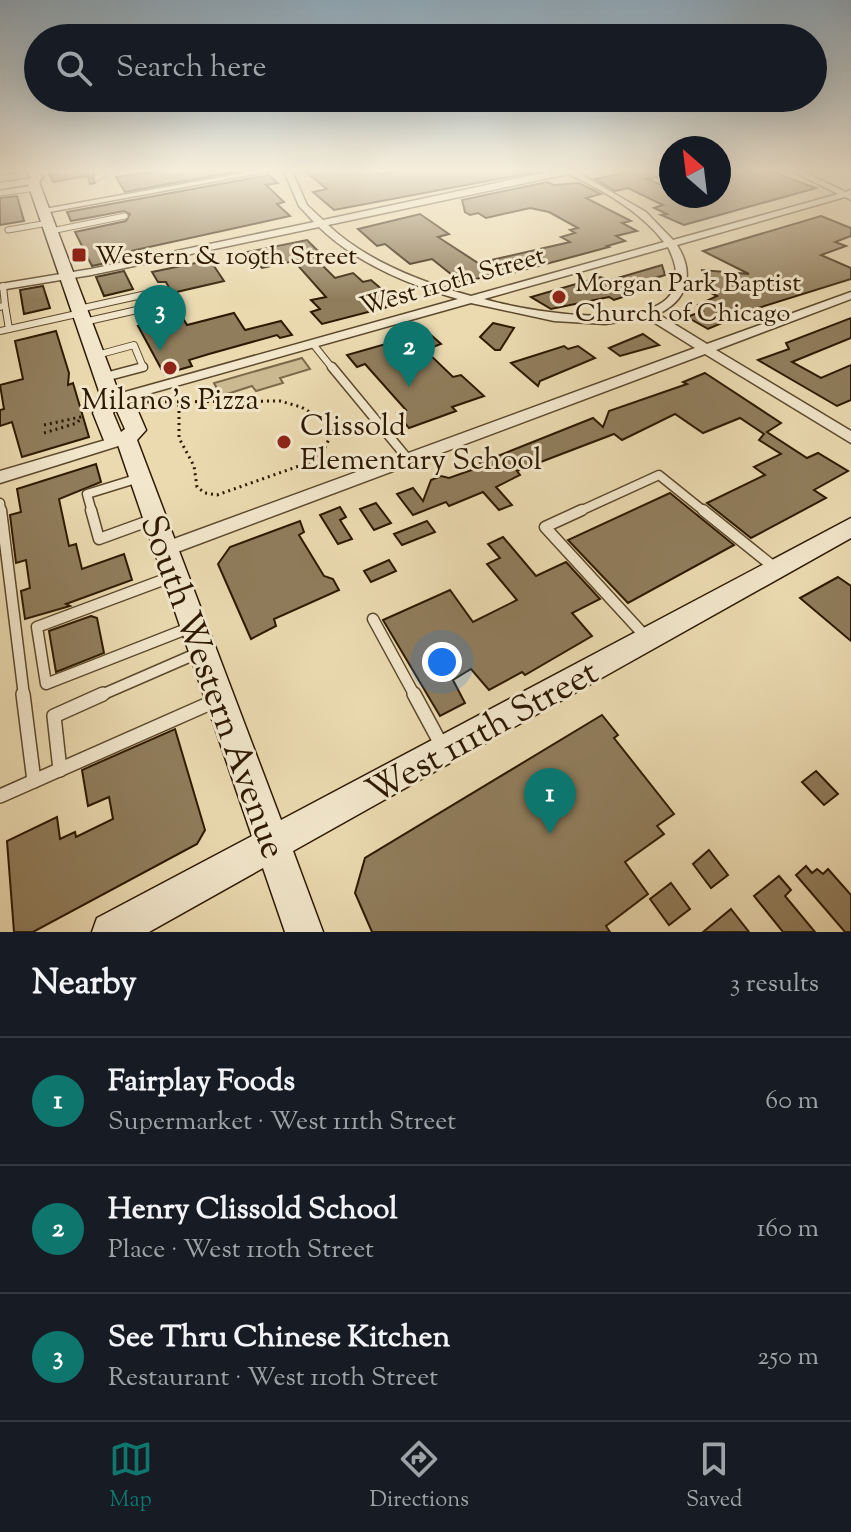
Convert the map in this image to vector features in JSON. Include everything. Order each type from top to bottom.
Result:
[{"type":"main road","name":"South Western Avenue","points":[[45,212],[112,400],[103,413],[112,438],[126,439],[304,932]]},
{"type":"main road","name":"West 111th Street","points":[[111,932],[851,527]]},
{"type":"street","points":[[48,221],[86,212]]},
{"type":"street","points":[[311,212],[321,224],[367,257],[423,284],[467,300],[537,316],[604,321],[649,314],[665,306],[681,288],[682,269],[671,243],[638,212]]},
{"type":"street","points":[[2,287],[373,212]]},
{"type":"street","name":"West 110th Street","points":[[112,400],[784,212]]},
{"type":"street","points":[[166,549],[851,295]]},
{"type":"street","points":[[649,314],[851,438]]},
{"type":"street","points":[[0,477],[126,439]]},
{"type":"lane","points":[[8,230],[48,221],[125,216]]},
{"type":"lane","points":[[2,287],[2,306],[9,329]]},
{"type":"lane","points":[[0,331],[81,314],[151,293],[159,305],[81,314]]},
{"type":"lane","points":[[313,344],[408,459]]},
{"type":"lane","points":[[96,355],[134,345],[143,367],[104,377]]},
{"type":"lane","points":[[648,639],[545,527],[659,475],[776,568]]},
{"type":"lane","points":[[140,477],[87,494],[99,539],[155,519]]},
{"type":"lane","points":[[0,503],[34,781]]},
{"type":"lane","points":[[175,576],[37,627],[46,684],[194,626]]},
{"type":"lane","points":[[373,619],[444,750]]},
{"type":"lane","points":[[60,770],[54,716],[203,651]]},
{"type":"lane","points":[[0,796],[220,699]]},
{"type":"path","points":[[143,401],[280,401],[301,407],[335,426],[322,454],[313,461],[217,495],[205,493],[197,487],[194,466],[179,438],[179,403]]},
{"type":"path","points":[[44,425],[83,417],[73,425],[44,433]]},
{"type":"shaded area","points":[[302,358],[310,369],[280,378],[283,383],[256,391],[252,386],[221,396],[214,383]]},
{"type":"building","points":[[0,212],[22,212],[24,221],[0,225]]},
{"type":"building","points":[[67,212],[116,212],[71,221]]},
{"type":"building","points":[[127,212],[286,212],[290,216],[126,252],[128,254],[117,256],[119,260],[92,266],[75,232],[126,221],[130,214]]},
{"type":"building","points":[[466,212],[510,212],[486,218],[478,213]]},
{"type":"building","points":[[550,212],[614,212],[631,221],[622,223],[637,231],[616,236],[625,241],[609,247],[509,274],[505,271],[462,283],[432,259],[410,264],[385,244],[377,246],[358,229],[420,214],[449,234],[438,237],[478,263],[570,242],[561,237],[575,233],[570,230],[578,228]]},
{"type":"building","points":[[664,212],[729,212],[684,225],[661,215],[667,214]]},
{"type":"building","points":[[821,216],[851,228],[851,236],[835,242],[846,246],[821,255],[851,268],[851,279],[755,309],[708,329],[687,317],[703,311],[698,305],[717,296],[704,289],[710,287],[705,285],[702,270],[749,274],[703,251]]},
{"type":"building","points":[[307,240],[319,252],[311,254],[335,278],[353,273],[363,282],[371,280],[385,292],[394,291],[407,302],[322,324],[311,312],[320,309],[311,300],[326,297],[294,261],[262,268],[248,252]]},
{"type":"building","points":[[210,260],[224,281],[172,293],[166,282],[158,282],[152,272]]},
{"type":"building","points":[[662,265],[665,275],[632,285],[629,288],[632,289],[624,292],[629,295],[614,300],[609,297],[551,309],[531,297],[600,277],[611,280]]},
{"type":"building","points":[[124,271],[133,289],[104,296],[96,277]]},
{"type":"building","points":[[43,286],[50,308],[24,314],[20,290]]},
{"type":"building","points":[[175,305],[187,325],[234,313],[245,330],[281,321],[292,335],[280,338],[277,335],[189,360],[192,366],[164,374],[138,326],[160,320],[158,316],[163,315],[161,311]]},
{"type":"building","points":[[851,318],[851,338],[792,362],[821,378],[851,365],[851,400],[837,406],[758,360],[789,349],[786,343]]},
{"type":"building","points":[[493,323],[514,328],[500,350],[495,350],[480,337]]},
{"type":"building","points":[[423,328],[441,344],[425,350],[453,377],[461,375],[484,396],[452,407],[456,411],[409,428],[397,413],[406,410],[365,364],[357,367],[347,355],[400,340],[396,336]]},
{"type":"building","points":[[56,331],[69,373],[68,385],[73,383],[89,437],[22,457],[12,422],[0,426],[0,410],[4,409],[0,385],[23,379],[15,341]]},
{"type":"building","points":[[643,334],[659,345],[620,356],[609,348]]},
{"type":"building","points":[[564,346],[568,349],[578,346],[595,358],[540,381],[538,386],[511,363]]},
{"type":"building","points":[[705,373],[781,423],[767,432],[807,458],[818,453],[848,471],[814,490],[826,498],[751,538],[707,503],[765,475],[754,467],[781,454],[759,440],[764,434],[740,418],[703,433],[675,414],[622,440],[614,434],[517,471],[520,475],[496,487],[512,505],[499,510],[483,492],[449,506],[446,502],[413,515],[397,494],[413,488],[423,501],[431,480],[441,476],[449,478],[483,466],[480,463],[593,418],[603,427],[609,411],[687,384],[683,382]]},
{"type":"building","points":[[96,464],[101,482],[59,499],[69,546],[76,544],[82,569],[124,554],[132,580],[66,604],[70,606],[25,619],[21,591],[30,588],[26,560],[16,563],[10,515],[21,512],[17,489]]},
{"type":"building","points":[[670,493],[734,545],[628,603],[568,540]]},
{"type":"building","points":[[376,503],[391,523],[374,530],[360,509]]},
{"type":"building","points":[[340,507],[346,517],[340,520],[352,539],[338,544],[320,515]]},
{"type":"building","points":[[300,521],[304,532],[299,535],[324,576],[333,579],[339,590],[274,619],[276,626],[251,639],[218,564],[230,547]]},
{"type":"building","points":[[427,521],[435,532],[402,545],[394,534]]},
{"type":"building","points":[[503,537],[536,576],[566,562],[600,599],[572,613],[592,636],[525,675],[522,672],[489,690],[471,669],[453,680],[465,703],[440,716],[383,620],[450,590],[473,622],[517,600],[487,564],[500,558],[488,544]]},
{"type":"building","points":[[389,560],[396,571],[371,582],[364,571]]},
{"type":"building","points":[[838,577],[851,586],[851,641],[800,598]]},
{"type":"building","points":[[91,616],[97,618],[104,653],[56,672],[49,631]]},
{"type":"building","points":[[602,715],[618,735],[614,738],[674,814],[657,826],[664,834],[625,862],[648,894],[606,926],[610,932],[372,932],[355,893],[365,858]]},
{"type":"building","points":[[175,729],[205,830],[197,844],[33,932],[14,932],[7,841],[57,817],[60,839],[75,832],[76,837],[113,819],[109,797],[88,806],[82,770]]},
{"type":"building","points":[[816,771],[838,794],[824,805],[802,782]]},
{"type":"building","points":[[709,850],[728,875],[711,888],[693,864]]},
{"type":"building","points":[[806,866],[812,873],[817,869],[823,874],[828,869],[851,895],[851,932],[845,932],[796,875]]},
{"type":"building","points":[[779,876],[791,890],[785,896],[815,932],[783,932],[754,896]]},
{"type":"building","points":[[671,883],[690,909],[669,925],[650,899]]},
{"type":"building","points":[[731,909],[749,932],[703,932]]},
{"type":"place","name":"Western & 109th Street","points":[[79,255]]},
{"type":"place","name":"Morgan Park Baptist Church of Chicago","points":[[559,297]]},
{"type":"place","name":"See Thru Chinese Kitchen","points":[[160,351]]},
{"type":"place","name":"Milano's Pizza","points":[[170,368]]},
{"type":"place","name":"Henry Clissold School","points":[[409,387]]},
{"type":"place","name":"Clissold Elementary School","points":[[284,442]]},
{"type":"place","name":"Fairplay Foods","points":[[550,834]]}]
